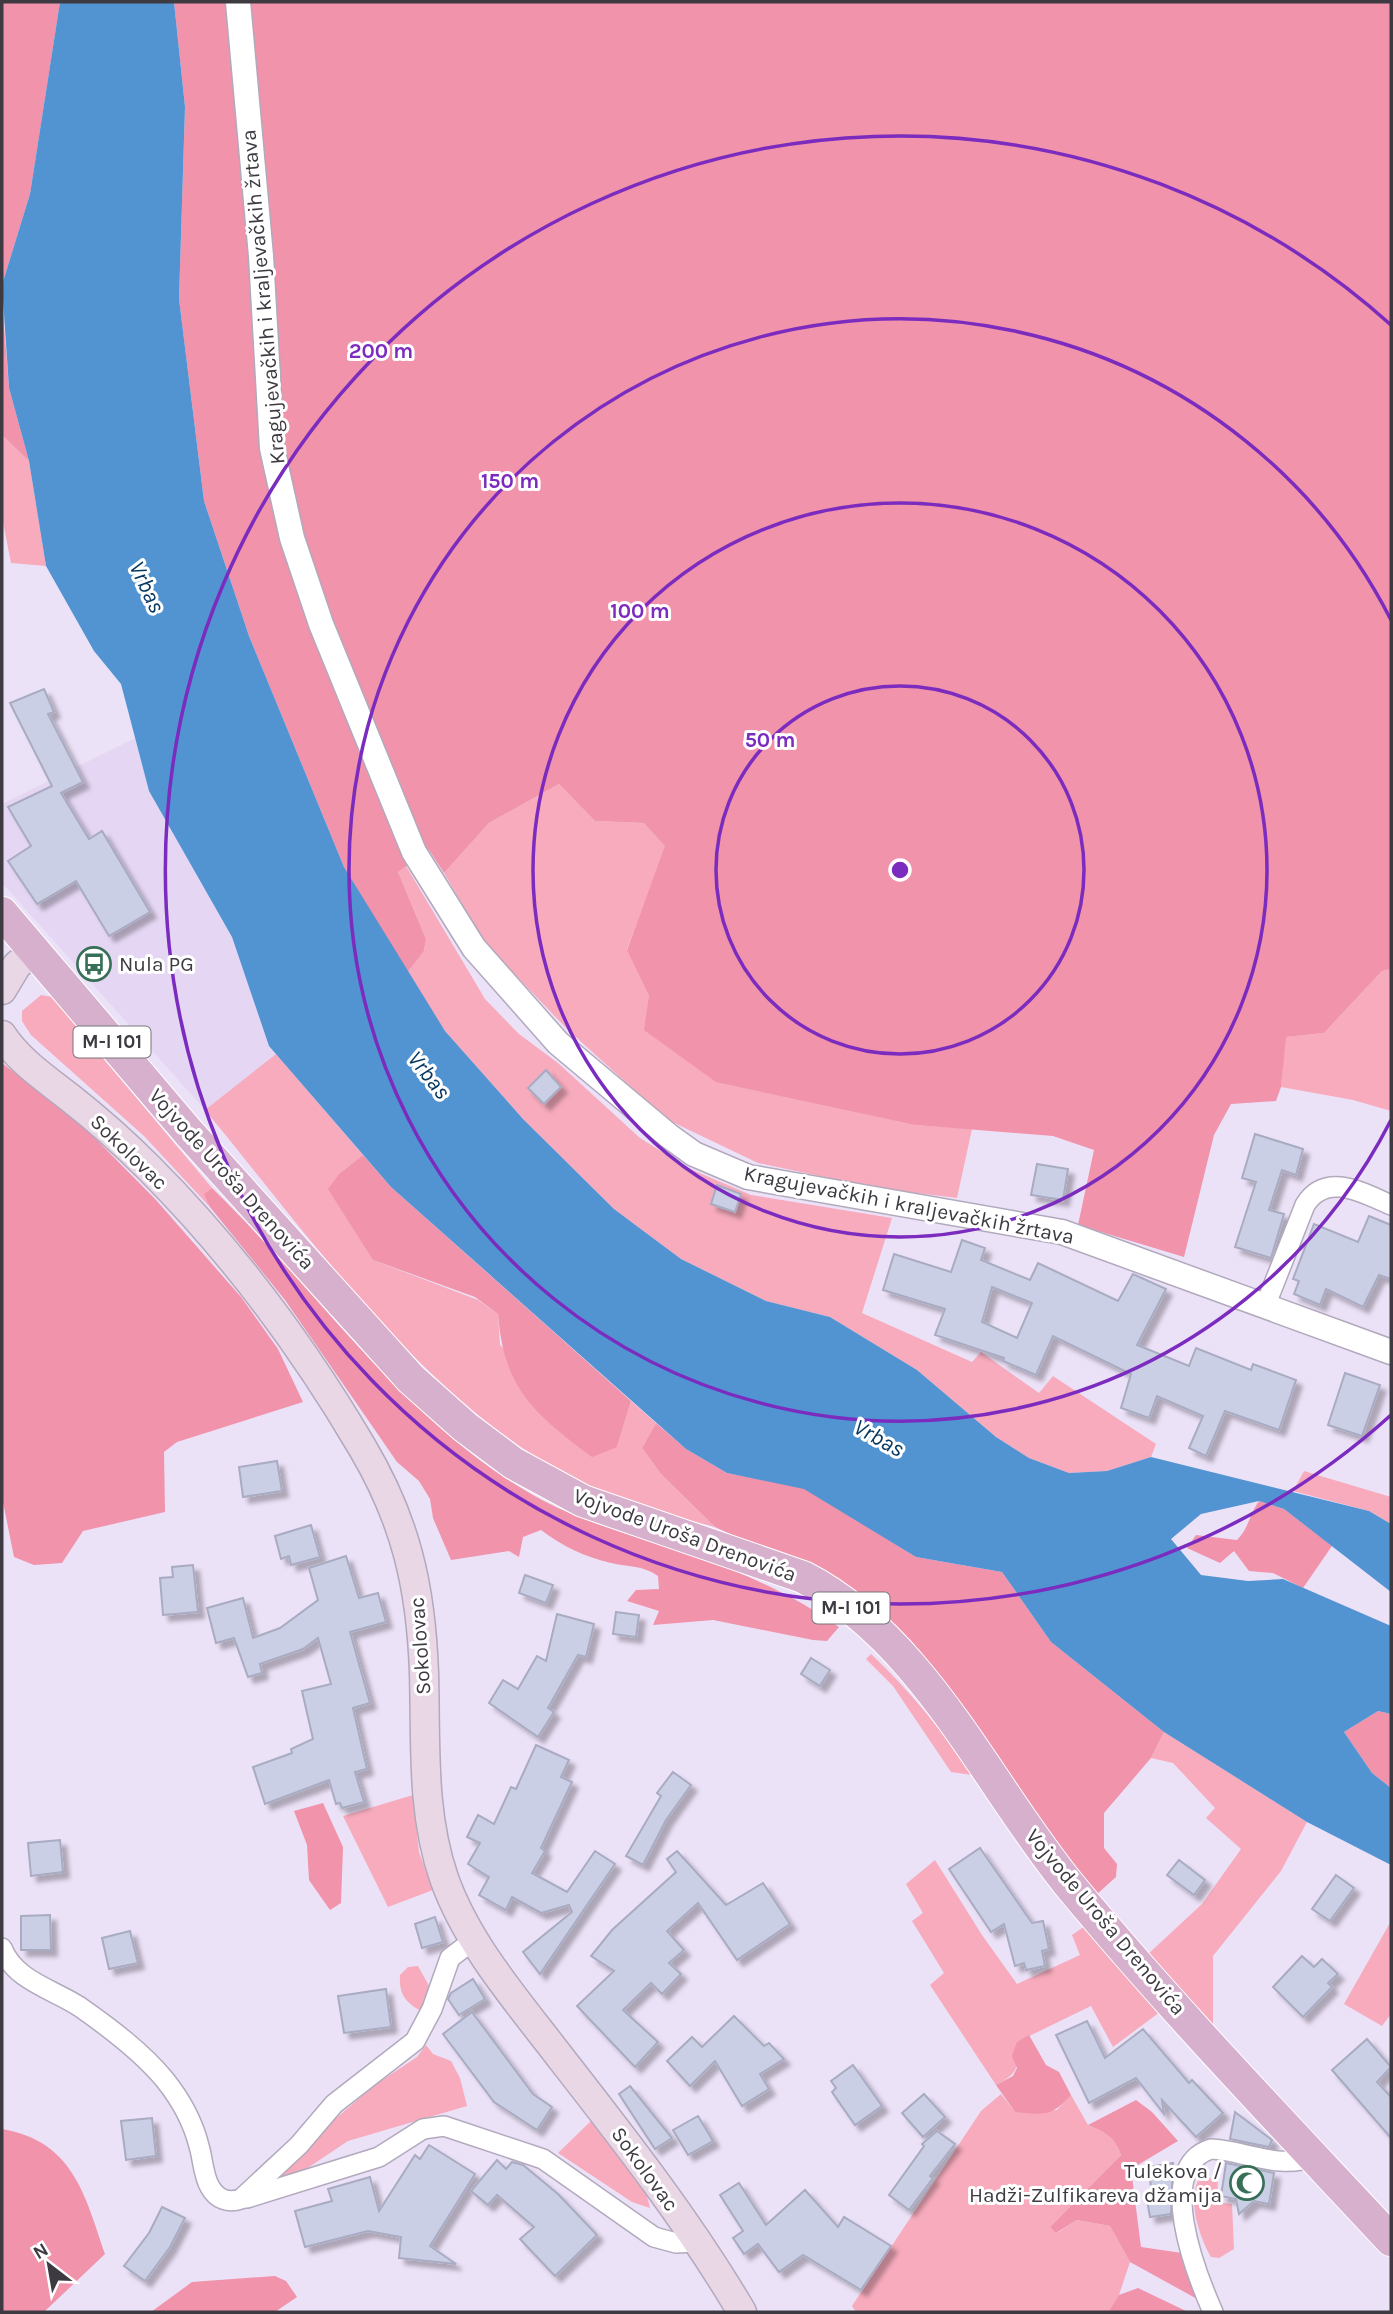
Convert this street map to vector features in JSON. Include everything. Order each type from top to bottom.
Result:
[{"type":"main road","name":"M-I 101","points":[[2,913],[34,951]]},
{"type":"main road","points":[[2,990],[17,965],[34,951]]},
{"type":"main road","name":"Vojvode Uroša Drenovića","points":[[34,951],[189,1133],[411,1379],[472,1433],[513,1463],[583,1501],[803,1577],[834,1595],[868,1622],[918,1676],[1032,1838],[1076,1893],[1391,2240]]},
{"type":"main road","name":"Sokolovac","points":[[2,1035],[11,1050],[34,1071],[106,1128],[150,1169],[222,1247],[326,1391],[383,1484],[404,1530],[415,1579],[422,1645],[426,1777],[438,1860],[453,1901],[475,1939],[697,2242],[742,2312]]},
{"type":"street","name":"Kragujevačkih i kraljevačkih žrtava","points":[[238,2],[261,256],[272,448],[292,538],[321,624],[414,852],[474,948],[514,996],[558,1043],[669,1136],[720,1166],[748,1177],[1062,1232],[1266,1304],[1391,1352]]},
{"type":"street","points":[[1266,1304],[1305,1205],[1312,1195],[1324,1188],[1340,1186],[1391,1205]]},
{"type":"street","points":[[241,2199],[299,2145],[334,2104],[415,2041],[432,2009],[450,1958],[475,1939]]},
{"type":"street","points":[[2,1948],[6,1960],[22,1975],[81,2008],[145,2057],[184,2106],[211,2189],[220,2198],[231,2202],[379,2157],[423,2129],[444,2126],[543,2159],[654,2237],[676,2243],[697,2242]]},
{"type":"street","points":[[1213,2312],[1196,2276],[1184,2218],[1183,2182],[1189,2165],[1211,2149],[1281,2161],[1299,2161],[1313,2156]]},
{"type":"shaded area","points":[[2,2],[60,2],[30,194],[2,285]]},
{"type":"shaded area","points":[[174,2],[1391,2],[1391,969],[1382,971],[1324,1033],[1286,1037],[1281,1087],[1276,1101],[1231,1104],[1214,1135],[1184,1257],[1078,1225],[1094,1150],[1053,1136],[916,1125],[716,1082],[644,1030],[649,996],[627,950],[665,846],[644,823],[595,821],[559,784],[489,823],[444,873],[429,850],[398,872],[426,939],[424,951],[407,973],[344,867],[249,636],[204,501],[179,299],[185,107]]},
{"type":"shaded area","points":[[2,301],[9,388],[29,461],[2,435]]},
{"type":"shaded area","points":[[2,435],[29,461],[46,566],[11,563],[2,517]]},
{"type":"shaded area","points":[[135,738],[149,791],[232,937],[269,1046],[276,1054],[205,1110],[2,883],[2,804]]},
{"type":"shaded area","points":[[559,784],[595,821],[644,823],[666,846],[627,949],[649,996],[916,1125],[972,1129],[957,1198],[876,1188],[758,1163],[666,1119],[567,1029],[484,942],[444,873],[489,823]]},
{"type":"shaded area","points":[[406,866],[485,999],[519,1034],[558,1063],[640,1138],[688,1168],[751,1195],[892,1218],[862,1313],[972,1362],[981,1352],[1039,1393],[1053,1376],[1156,1444],[1151,1457],[1107,1471],[1069,1473],[1029,1458],[996,1437],[917,1370],[830,1317],[766,1301],[681,1259],[614,1209],[523,1119],[445,1031],[407,973],[424,951],[426,939],[398,872]]},
{"type":"shaded area","points":[[1391,969],[1391,1111],[1353,1100],[1281,1087],[1285,1037],[1324,1033],[1382,971]]},
{"type":"shaded area","points":[[41,995],[52,997],[212,1188],[205,1194],[210,1207],[144,1136],[31,1035],[22,1021],[22,1011]]},
{"type":"shaded area","points":[[276,1054],[363,1155],[340,1173],[373,1260],[478,1300],[498,1314],[500,1345],[617,1447],[631,1401],[656,1423],[642,1448],[661,1474],[715,1527],[629,1504],[555,1468],[496,1429],[441,1383],[389,1331],[205,1110]]},
{"type":"shaded area","points":[[2,1063],[74,1117],[156,1200],[241,1297],[278,1349],[303,1402],[177,1442],[164,1452],[165,1512],[83,1531],[62,1563],[34,1565],[14,1557],[2,1497]]},
{"type":"shaded area","points":[[363,1155],[391,1187],[631,1401],[617,1447],[592,1457],[539,1413],[515,1381],[507,1362],[498,1314],[475,1297],[373,1260],[328,1189],[340,1173]]},
{"type":"shaded area","points":[[212,1188],[408,1398],[450,1436],[495,1471],[542,1500],[581,1518],[701,1558],[755,1580],[807,1606],[839,1627],[827,1641],[713,1620],[653,1625],[659,1611],[627,1601],[636,1590],[659,1589],[658,1576],[641,1568],[601,1561],[583,1554],[541,1530],[523,1537],[519,1557],[509,1551],[451,1560],[433,1518],[430,1499],[419,1481],[397,1462],[285,1300],[210,1207],[204,1194]]},
{"type":"shaded area","points":[[656,1423],[686,1449],[727,1473],[804,1488],[916,1557],[1002,1572],[1051,1642],[1164,1732],[1151,1758],[1104,1813],[1104,1848],[1117,1864],[1116,1877],[1096,1895],[1066,1857],[960,1702],[919,1650],[881,1613],[841,1585],[715,1527],[661,1474],[642,1448]]},
{"type":"shaded area","points":[[1304,1471],[1391,1497],[1391,1524],[1369,1511],[1293,1491]]},
{"type":"shaded area","points":[[1259,1501],[1284,1509],[1332,1546],[1303,1588],[1273,1573],[1249,1571],[1234,1551],[1220,1563],[1187,1548],[1196,1535],[1237,1540]]},
{"type":"shaded area","points":[[871,1654],[925,1712],[972,1775],[951,1772],[893,1686],[866,1659]]},
{"type":"shaded area","points":[[1378,1711],[1391,1714],[1391,1788],[1372,1773],[1344,1732]]},
{"type":"shaded area","points":[[1164,1732],[1307,1822],[1281,1871],[1213,1956],[1213,2025],[1147,1955],[1202,1904],[1241,1849],[1206,1818],[1215,1808],[1173,1763],[1151,1758]]},
{"type":"shaded area","points":[[413,1795],[419,1852],[433,1890],[388,1907],[343,1816]]},
{"type":"shaded area","points":[[323,1803],[343,1847],[341,1903],[330,1910],[309,1880],[307,1845],[294,1811]]},
{"type":"shaded area","points":[[935,1860],[982,1935],[1017,1984],[1080,1955],[1072,1935],[1088,1924],[1164,2009],[1113,2047],[1091,2006],[1017,2042],[1016,2068],[1010,2076],[996,2085],[930,1985],[944,1973],[912,1921],[923,1913],[906,1884]]},
{"type":"shaded area","points":[[1391,1921],[1391,2014],[1382,2026],[1344,2004]]},
{"type":"shaded area","points":[[418,1966],[433,1993],[419,2010],[404,1996],[400,1981],[400,1975],[408,1967]]},
{"type":"shaded area","points":[[1029,2035],[1046,2065],[1059,2072],[1071,2095],[1058,2107],[1046,2113],[1015,2112],[996,2085],[1013,2076],[1017,2068],[1012,2056],[1017,2042]]},
{"type":"shaded area","points":[[426,2045],[433,2054],[451,2061],[460,2078],[467,2106],[348,2141],[300,2173],[267,2203],[255,2204],[334,2120],[375,2085],[417,2057]]},
{"type":"shaded area","points":[[1001,2094],[1015,2112],[1057,2110],[1071,2095],[1088,2125],[1109,2136],[1119,2149],[1121,2155],[1050,2227],[1057,2233],[1077,2220],[1110,2226],[1130,2262],[1119,2295],[1108,2312],[856,2312],[852,2306],[981,2111]]},
{"type":"shaded area","points":[[1136,2100],[1152,2112],[1178,2141],[1131,2169],[1141,2247],[1182,2253],[1199,2300],[1130,2262],[1110,2226],[1077,2220],[1056,2233],[1050,2227],[1121,2155],[1109,2136],[1088,2125]]},
{"type":"shaded area","points":[[592,2120],[647,2196],[650,2208],[632,2202],[558,2153]]},
{"type":"shaded area","points":[[2,2129],[26,2135],[61,2158],[82,2192],[105,2254],[44,2312],[2,2312]]},
{"type":"shaded area","points":[[1201,2176],[1218,2180],[1217,2202],[1232,2204],[1234,2249],[1219,2258],[1211,2257],[1196,2217],[1194,2194]]},
{"type":"shaded area","points":[[275,2276],[286,2281],[297,2297],[275,2312],[151,2312],[192,2282]]},
{"type":"shaded area","points":[[1138,2288],[1188,2312],[1108,2312],[1119,2295]]},
{"type":"water","name":"Vrbas","points":[[60,2],[174,2],[185,107],[179,299],[204,501],[249,636],[344,867],[445,1031],[523,1119],[614,1209],[681,1259],[766,1301],[830,1317],[917,1370],[996,1437],[1029,1458],[1069,1473],[1107,1471],[1151,1457],[1369,1511],[1391,1524],[1391,1592],[1284,1509],[1259,1501],[1201,1514],[1171,1539],[1201,1575],[1248,1581],[1283,1579],[1391,1626],[1391,1714],[1378,1711],[1344,1732],[1372,1773],[1391,1788],[1391,1865],[1307,1822],[1164,1732],[1051,1642],[1002,1572],[916,1557],[804,1489],[727,1473],[686,1449],[391,1187],[269,1046],[232,937],[149,791],[121,684],[94,651],[46,566],[29,461],[9,388],[2,285],[30,194]]},
{"type":"building","points":[[44,689],[54,712],[48,714],[83,782],[61,793],[89,839],[102,831],[150,912],[109,936],[76,881],[37,904],[8,861],[31,846],[8,807],[52,786],[10,703]]},
{"type":"building","points":[[546,1070],[561,1087],[544,1104],[528,1088]]},
{"type":"building","points":[[1255,1134],[1303,1149],[1296,1175],[1282,1170],[1269,1210],[1284,1214],[1271,1258],[1235,1247],[1256,1182],[1242,1178]]},
{"type":"building","points":[[1037,1164],[1068,1169],[1063,1200],[1031,1195]]},
{"type":"building","points":[[717,1185],[741,1194],[735,1212],[711,1204]]},
{"type":"building","points":[[1369,1216],[1391,1225],[1391,1279],[1379,1275],[1363,1307],[1326,1289],[1320,1305],[1294,1294],[1299,1281],[1293,1279],[1314,1224],[1358,1242]]},
{"type":"building","points":[[962,1240],[985,1248],[981,1260],[1030,1280],[1038,1263],[1118,1301],[1133,1274],[1166,1289],[1137,1345],[1189,1366],[1196,1348],[1251,1370],[1253,1364],[1296,1380],[1279,1430],[1225,1411],[1206,1456],[1189,1448],[1203,1416],[1157,1396],[1149,1418],[1121,1408],[1131,1374],[1053,1336],[1036,1375],[1003,1361],[1004,1358],[935,1335],[945,1309],[883,1290],[894,1254],[951,1272]],"holes":[[[992,1287],[1032,1303],[1017,1338],[982,1322]]]},
{"type":"building","points":[[1345,1373],[1380,1385],[1362,1436],[1328,1425]]},
{"type":"building","points":[[277,1461],[282,1491],[243,1497],[239,1467]]},
{"type":"building","points":[[311,1525],[320,1557],[291,1565],[289,1556],[281,1559],[275,1536]]},
{"type":"building","points":[[346,1556],[359,1598],[378,1593],[386,1622],[350,1632],[370,1703],[353,1708],[367,1769],[355,1772],[364,1802],[342,1808],[340,1803],[336,1804],[329,1780],[265,1804],[253,1767],[292,1753],[291,1749],[313,1739],[302,1691],[331,1684],[318,1638],[303,1649],[260,1664],[262,1673],[248,1677],[234,1638],[216,1643],[207,1608],[243,1598],[253,1638],[280,1628],[318,1600],[309,1568]]},
{"type":"building","points":[[193,1565],[198,1612],[163,1615],[160,1578],[173,1577],[172,1567]]},
{"type":"building","points":[[525,1575],[553,1585],[546,1603],[519,1593]]},
{"type":"building","points":[[616,1612],[639,1615],[636,1637],[613,1634]]},
{"type":"building","points":[[557,1614],[594,1624],[586,1657],[578,1655],[548,1708],[554,1712],[538,1737],[489,1703],[503,1680],[518,1689],[537,1656],[546,1661]]},
{"type":"building","points":[[811,1658],[830,1670],[820,1686],[801,1674]]},
{"type":"building","points":[[536,1745],[569,1760],[561,1777],[572,1782],[541,1848],[545,1851],[532,1873],[567,1892],[595,1851],[615,1864],[540,1974],[523,1952],[572,1912],[569,1905],[541,1913],[512,1897],[506,1910],[479,1895],[489,1877],[468,1864],[480,1843],[467,1837],[478,1815],[494,1824],[511,1787],[516,1789]]},
{"type":"building","points":[[673,1772],[691,1785],[666,1820],[643,1865],[626,1856],[661,1796],[657,1793]]},
{"type":"building","points":[[60,1840],[63,1872],[31,1876],[28,1843]]},
{"type":"building","points":[[980,1848],[1032,1923],[1043,1921],[1049,1949],[1042,1951],[1045,1966],[1026,1970],[1024,1963],[1015,1966],[1004,1924],[991,1932],[949,1869]]},
{"type":"building","points":[[677,1851],[726,1905],[763,1883],[790,1924],[737,1960],[698,1903],[667,1931],[684,1950],[669,1963],[681,1974],[662,1994],[651,1983],[623,2010],[658,2042],[635,2067],[577,2006],[614,1971],[591,1956],[612,1930],[676,1872],[667,1859]]},
{"type":"building","points":[[1179,1860],[1205,1880],[1194,1895],[1167,1875]]},
{"type":"building","points":[[1336,1875],[1354,1888],[1330,1921],[1312,1909]]},
{"type":"building","points":[[50,1915],[51,1950],[21,1950],[21,1916]]},
{"type":"building","points":[[435,1917],[443,1942],[422,1948],[415,1924]]},
{"type":"building","points":[[130,1931],[138,1963],[109,1969],[102,1938]]},
{"type":"building","points":[[1302,1956],[1314,1967],[1322,1959],[1338,1974],[1328,1983],[1332,1987],[1303,2017],[1273,1987]]},
{"type":"building","points":[[473,1979],[485,1999],[459,2015],[448,1999],[451,1993]]},
{"type":"building","points":[[386,1989],[391,2027],[344,2033],[338,1996]]},
{"type":"building","points":[[472,2012],[533,2094],[552,2107],[537,2130],[494,2102],[443,2034]]},
{"type":"building","points":[[734,2016],[764,2046],[769,2043],[784,2059],[760,2074],[769,2089],[742,2106],[715,2061],[690,2086],[667,2061],[692,2037],[702,2047]]},
{"type":"building","points":[[1087,2021],[1105,2058],[1143,2029],[1189,2083],[1192,2080],[1223,2113],[1196,2137],[1162,2100],[1164,2114],[1136,2078],[1089,2103],[1056,2035]]},
{"type":"building","points":[[1367,2039],[1391,2067],[1377,2082],[1391,2097],[1391,2138],[1332,2070]]},
{"type":"building","points":[[853,2065],[882,2106],[855,2125],[832,2092],[836,2088],[831,2081]]},
{"type":"building","points":[[630,2086],[672,2138],[655,2149],[619,2094]]},
{"type":"building","points":[[924,2094],[945,2117],[923,2137],[902,2113]]},
{"type":"building","points":[[1235,2112],[1272,2140],[1269,2147],[1230,2139]]},
{"type":"building","points":[[698,2116],[713,2141],[688,2155],[673,2130]]},
{"type":"building","points":[[152,2118],[156,2156],[126,2160],[121,2121]]},
{"type":"building","points":[[937,2131],[955,2144],[930,2176],[933,2178],[909,2210],[889,2195],[924,2146],[922,2144]]},
{"type":"building","points":[[429,2145],[475,2174],[430,2246],[456,2264],[399,2258],[401,2237],[368,2231],[305,2247],[295,2211],[332,2201],[328,2189],[370,2177],[379,2211],[415,2155],[420,2159]]},
{"type":"building","points":[[497,2160],[506,2169],[512,2162],[523,2165],[558,2194],[597,2235],[555,2276],[520,2239],[534,2227],[497,2195],[488,2205],[471,2191]]},
{"type":"building","points":[[1173,2163],[1171,2214],[1150,2217],[1146,2195],[1152,2193],[1148,2167]]},
{"type":"building","name":"Tulekova / Hadži-Zulfikareva džamija","points":[[1226,2163],[1274,2173],[1269,2204],[1254,2201],[1239,2214],[1236,2199],[1221,2196]]},
{"type":"building","points":[[739,2183],[766,2225],[805,2190],[838,2227],[844,2217],[891,2246],[861,2290],[803,2255],[779,2272],[758,2244],[744,2254],[733,2238],[743,2231],[720,2195]]},
{"type":"building","points":[[162,2207],[185,2218],[170,2247],[145,2281],[124,2266],[149,2233]]},
{"type":"place","name":"Nula PG","points":[[94,964]]},
{"type":"place","name":"Tulekova / Hadži-Zulfikareva džamija","points":[[1247,2183]]}]
